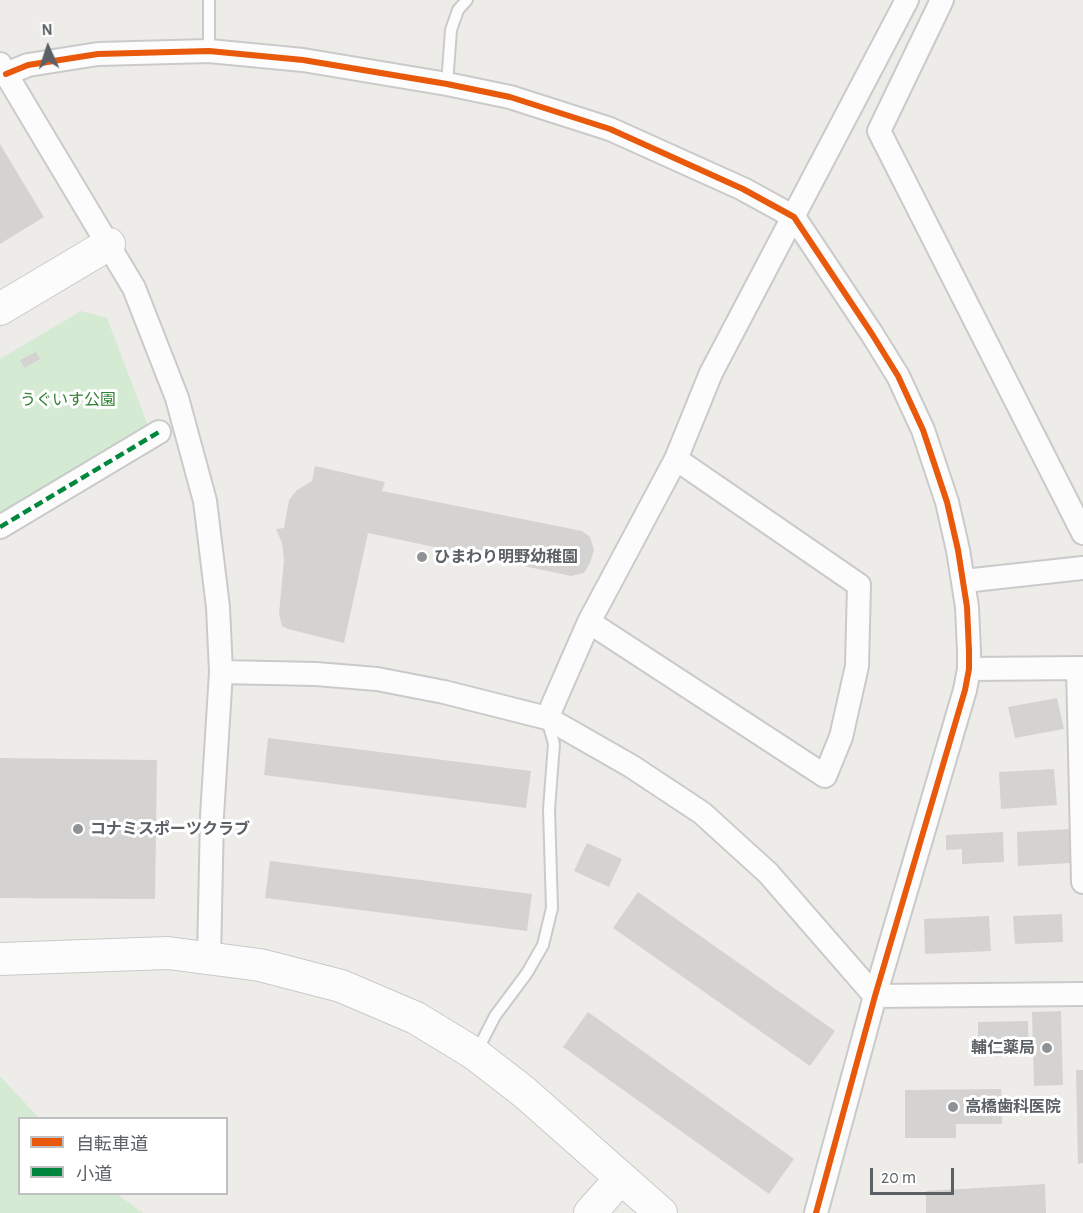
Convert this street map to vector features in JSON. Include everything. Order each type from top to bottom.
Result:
[{"type":"street","points":[[547,718],[589,622],[676,459],[711,373],[907,0]]},
{"type":"street","points":[[942,0],[879,131],[1083,533]]},
{"type":"street","points":[[209,958],[212,816],[220,672],[211,541],[194,453],[159,347],[134,288],[3,69],[98,54],[209,51],[303,60],[510,97],[610,129],[743,189],[794,217],[878,342],[898,376],[923,430],[947,502],[964,581],[969,669],[875,996],[816,1213]]},
{"type":"street","points":[[0,309],[109,244]]},
{"type":"street","points":[[0,527],[159,432]]},
{"type":"street","points":[[589,622],[825,776],[841,737],[857,666],[859,585],[676,459]]},
{"type":"street","points":[[964,581],[1083,568]]},
{"type":"street","points":[[969,669],[1080,668],[1083,882]]},
{"type":"street","points":[[220,672],[316,674],[377,679],[444,692],[547,718],[631,766],[702,813],[768,873],[875,996],[1083,994]]},
{"type":"street","points":[[0,959],[168,953],[260,964],[341,986],[416,1018],[475,1054],[524,1092],[661,1213]]},
{"type":"street","points":[[590,1213],[621,1178]]},
{"type":"lane","points":[[209,0],[209,51]]},
{"type":"lane","points":[[447,84],[451,30],[459,10],[467,0]]},
{"type":"lane","points":[[475,1054],[495,1016],[527,973],[543,945],[552,908],[549,808],[554,744],[547,718]]},
{"type":"green space","name":"うぐいす公園","points":[[81,311],[107,318],[150,431],[0,520],[0,359]]},
{"type":"green space","points":[[0,1076],[38,1117],[18,1117],[18,1195],[118,1195],[143,1213],[0,1213]]},
{"type":"building","points":[[0,144],[44,217],[0,244]]},
{"type":"building","points":[[36,352],[40,359],[25,368],[20,360]]},
{"type":"building","points":[[315,466],[385,482],[382,491],[582,531],[590,537],[594,550],[590,563],[584,573],[571,576],[368,533],[344,643],[288,629],[282,626],[279,614],[284,560],[282,543],[276,529],[284,528],[289,500],[297,490],[312,481]]},
{"type":"building","points":[[1057,698],[1064,729],[1015,738],[1008,707]]},
{"type":"building","points":[[268,738],[531,771],[526,808],[264,775]]},
{"type":"building","name":"コナミスポーツクラブ","points":[[0,758],[157,760],[155,899],[0,898]]},
{"type":"building","points":[[1054,769],[1057,805],[1001,809],[999,772]]},
{"type":"building","points":[[1070,829],[1071,863],[1018,866],[1017,832]]},
{"type":"building","points":[[1003,832],[1004,862],[962,864],[962,849],[946,850],[946,835]]},
{"type":"building","points":[[587,843],[622,859],[609,887],[574,871]]},
{"type":"building","points":[[270,861],[532,894],[527,931],[265,898]]},
{"type":"building","points":[[638,892],[835,1031],[810,1066],[613,928]]},
{"type":"building","points":[[1062,914],[1063,942],[1015,944],[1013,916]]},
{"type":"building","points":[[989,916],[991,951],[925,954],[924,919]]},
{"type":"building","name":"輔仁薬局","points":[[1061,1011],[1063,1085],[1034,1086],[1032,1012]]},
{"type":"building","points":[[588,1012],[794,1159],[769,1194],[563,1047]]},
{"type":"building","points":[[1028,1021],[1029,1056],[978,1057],[978,1022]]},
{"type":"building","points":[[1076,1070],[1083,1070],[1083,1163],[1078,1164]]},
{"type":"building","name":"高橋歯科医院","points":[[1001,1089],[1002,1124],[956,1124],[956,1138],[905,1138],[905,1090]]},
{"type":"building","points":[[1045,1184],[1046,1213],[926,1213],[926,1191]]},
{"type":"marked path","points":[[0,527],[159,432]]},
{"type":"cycle path","points":[[6,74],[28,65],[98,54],[209,51],[303,60],[447,84],[510,97],[610,129],[743,189],[794,217],[898,376],[923,430],[947,502],[958,550],[967,607],[969,651],[969,669],[965,690],[875,996],[816,1213]]},
{"type":"place","name":"ひまわり明野幼稚園","points":[[422,557]]},
{"type":"place","name":"コナミスポーツクラブ","points":[[78,829]]},
{"type":"place","name":"輔仁薬局","points":[[1047,1048]]},
{"type":"place","name":"高橋歯科医院","points":[[953,1107]]}]
